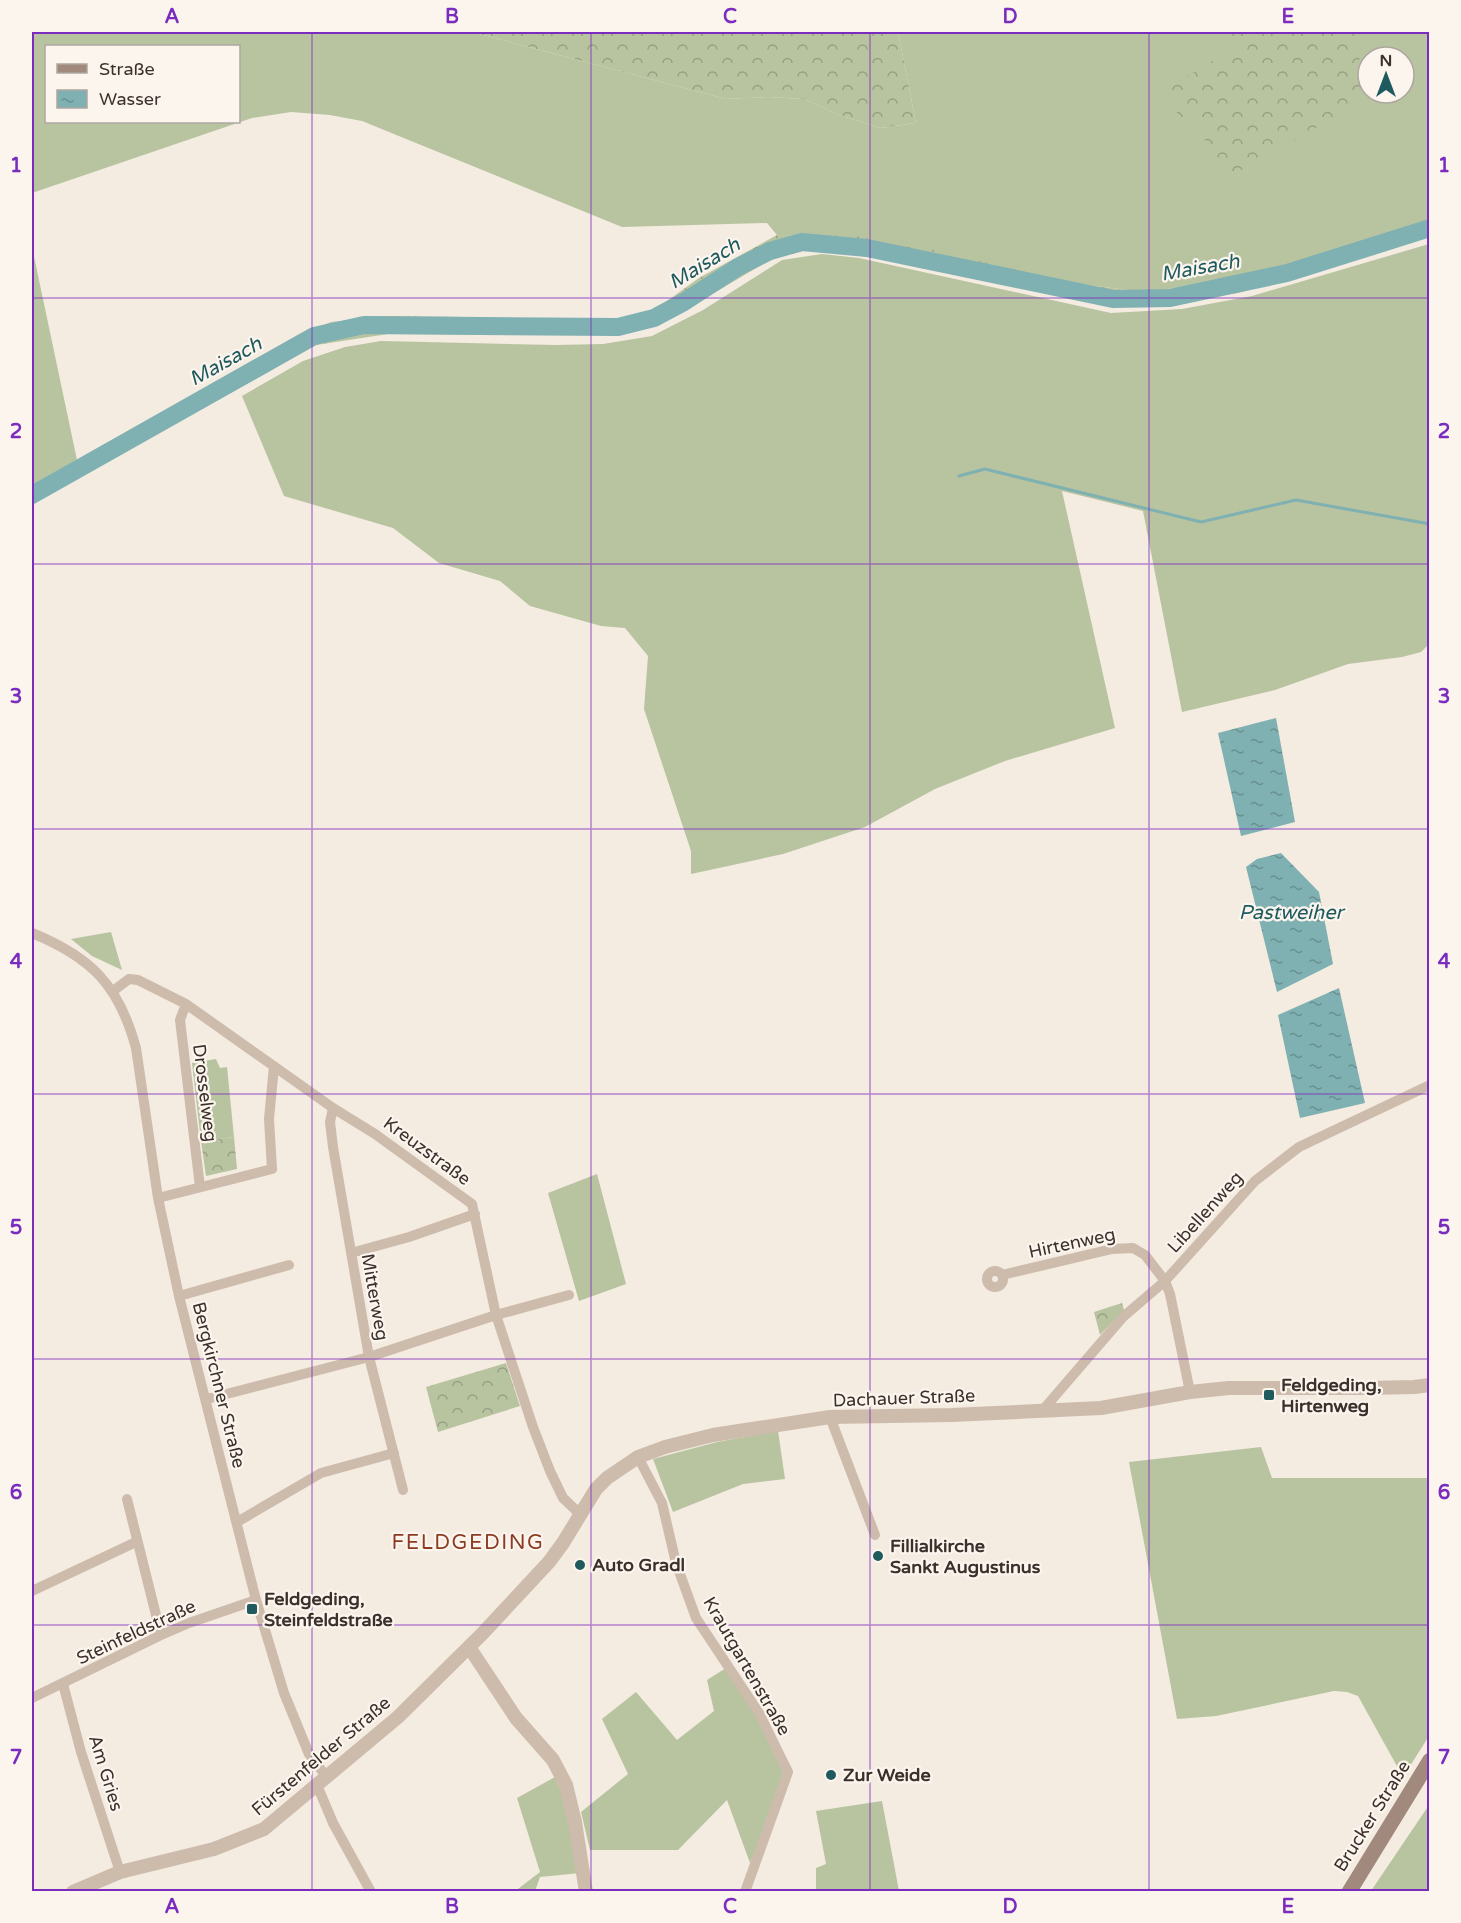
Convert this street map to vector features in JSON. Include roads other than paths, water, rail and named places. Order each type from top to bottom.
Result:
[{"type":"main road","name":"Brucker Straße","points":[[1349,1892],[1430,1760]]},
{"type":"street","name":"Bergkirchner Straße","points":[[32,933],[72,952],[91,968],[113,991],[123,1010],[136,1048],[159,1198],[179,1296],[207,1399],[256,1600],[284,1693],[322,1780],[333,1823],[371,1892]]},
{"type":"street","name":"Kreuzstraße","points":[[113,991],[129,979],[138,980],[186,1004],[472,1204],[496,1315],[533,1427],[563,1498],[580,1514]]},
{"type":"street","name":"Drosselweg","points":[[186,1004],[180,1020],[201,1187]]},
{"type":"street","points":[[159,1198],[272,1169],[269,1119],[274,1066]]},
{"type":"street","name":"Libellenweg","points":[[1042,1412],[1123,1317],[1165,1281],[1255,1180],[1299,1147],[1430,1085]]},
{"type":"street","name":"Mitterweg","points":[[333,1108],[331,1131],[369,1357],[403,1490]]},
{"type":"street","points":[[351,1253],[408,1237],[475,1214]]},
{"type":"street","name":"Hirtenweg","points":[[1002,1275],[1112,1249],[1133,1248],[1145,1255],[1165,1281],[1170,1294],[1190,1392]]},
{"type":"street","points":[[179,1296],[289,1265]]},
{"type":"street","points":[[207,1399],[369,1357],[496,1315],[569,1295]]},
{"type":"street","name":"Dachauer Straße","points":[[469,1647],[549,1562],[596,1489],[607,1478],[638,1457],[664,1448],[713,1436],[830,1417],[1042,1412],[1101,1408],[1190,1392],[1229,1388],[1377,1388],[1430,1385]]},
{"type":"street","points":[[830,1417],[875,1535]]},
{"type":"street","points":[[237,1522],[321,1473],[394,1453]]},
{"type":"street","name":"Krautgartenstraße","points":[[638,1457],[662,1503],[676,1563],[696,1618],[759,1713],[788,1772],[745,1892]]},
{"type":"street","points":[[127,1499],[161,1635]]},
{"type":"street","points":[[32,1591],[136,1542]]},
{"type":"street","name":"Steinfeldstraße","points":[[32,1698],[161,1635],[256,1600]]},
{"type":"street","points":[[469,1647],[516,1718],[553,1760],[566,1785],[575,1822],[586,1892]]},
{"type":"street","name":"Fürstenfelder Straße","points":[[73,1892],[120,1872],[214,1849],[264,1829],[398,1717],[469,1647]]},
{"type":"street","name":"Am Gries","points":[[63,1684],[81,1752],[120,1872]]},
{"type":"water","points":[[1276,718],[1295,822],[1241,836],[1218,733]]},
{"type":"water","name":"Pastweiher","points":[[1281,853],[1319,892],[1333,964],[1277,992],[1246,867],[1257,859]]},
{"type":"water","points":[[1339,988],[1365,1103],[1300,1118],[1278,1015]]},
{"type":"waterway","name":"Maisach","points":[[32,495],[314,336],[364,325],[618,327],[654,318],[684,302],[738,267],[770,251],[802,242],[867,248],[1113,299],[1170,298],[1287,273],[1430,228]]},
{"type":"waterway","points":[[959,476],[985,469],[1201,522],[1296,500],[1430,524]]},
{"type":"place","name":"Feldgeding, Hirtenweg","points":[[1269,1395]]},
{"type":"place","name":"Fillialkirche Sankt Augustinus","points":[[878,1556]]},
{"type":"place","name":"Auto Gradl","points":[[580,1565]]},
{"type":"place","name":"Feldgeding, Steinfeldstraße","points":[[252,1609]]},
{"type":"place","name":"Zur Weide","points":[[831,1775]]},
{"type":"district","name":"FELDGEDING","points":[[468,1542]]}]
